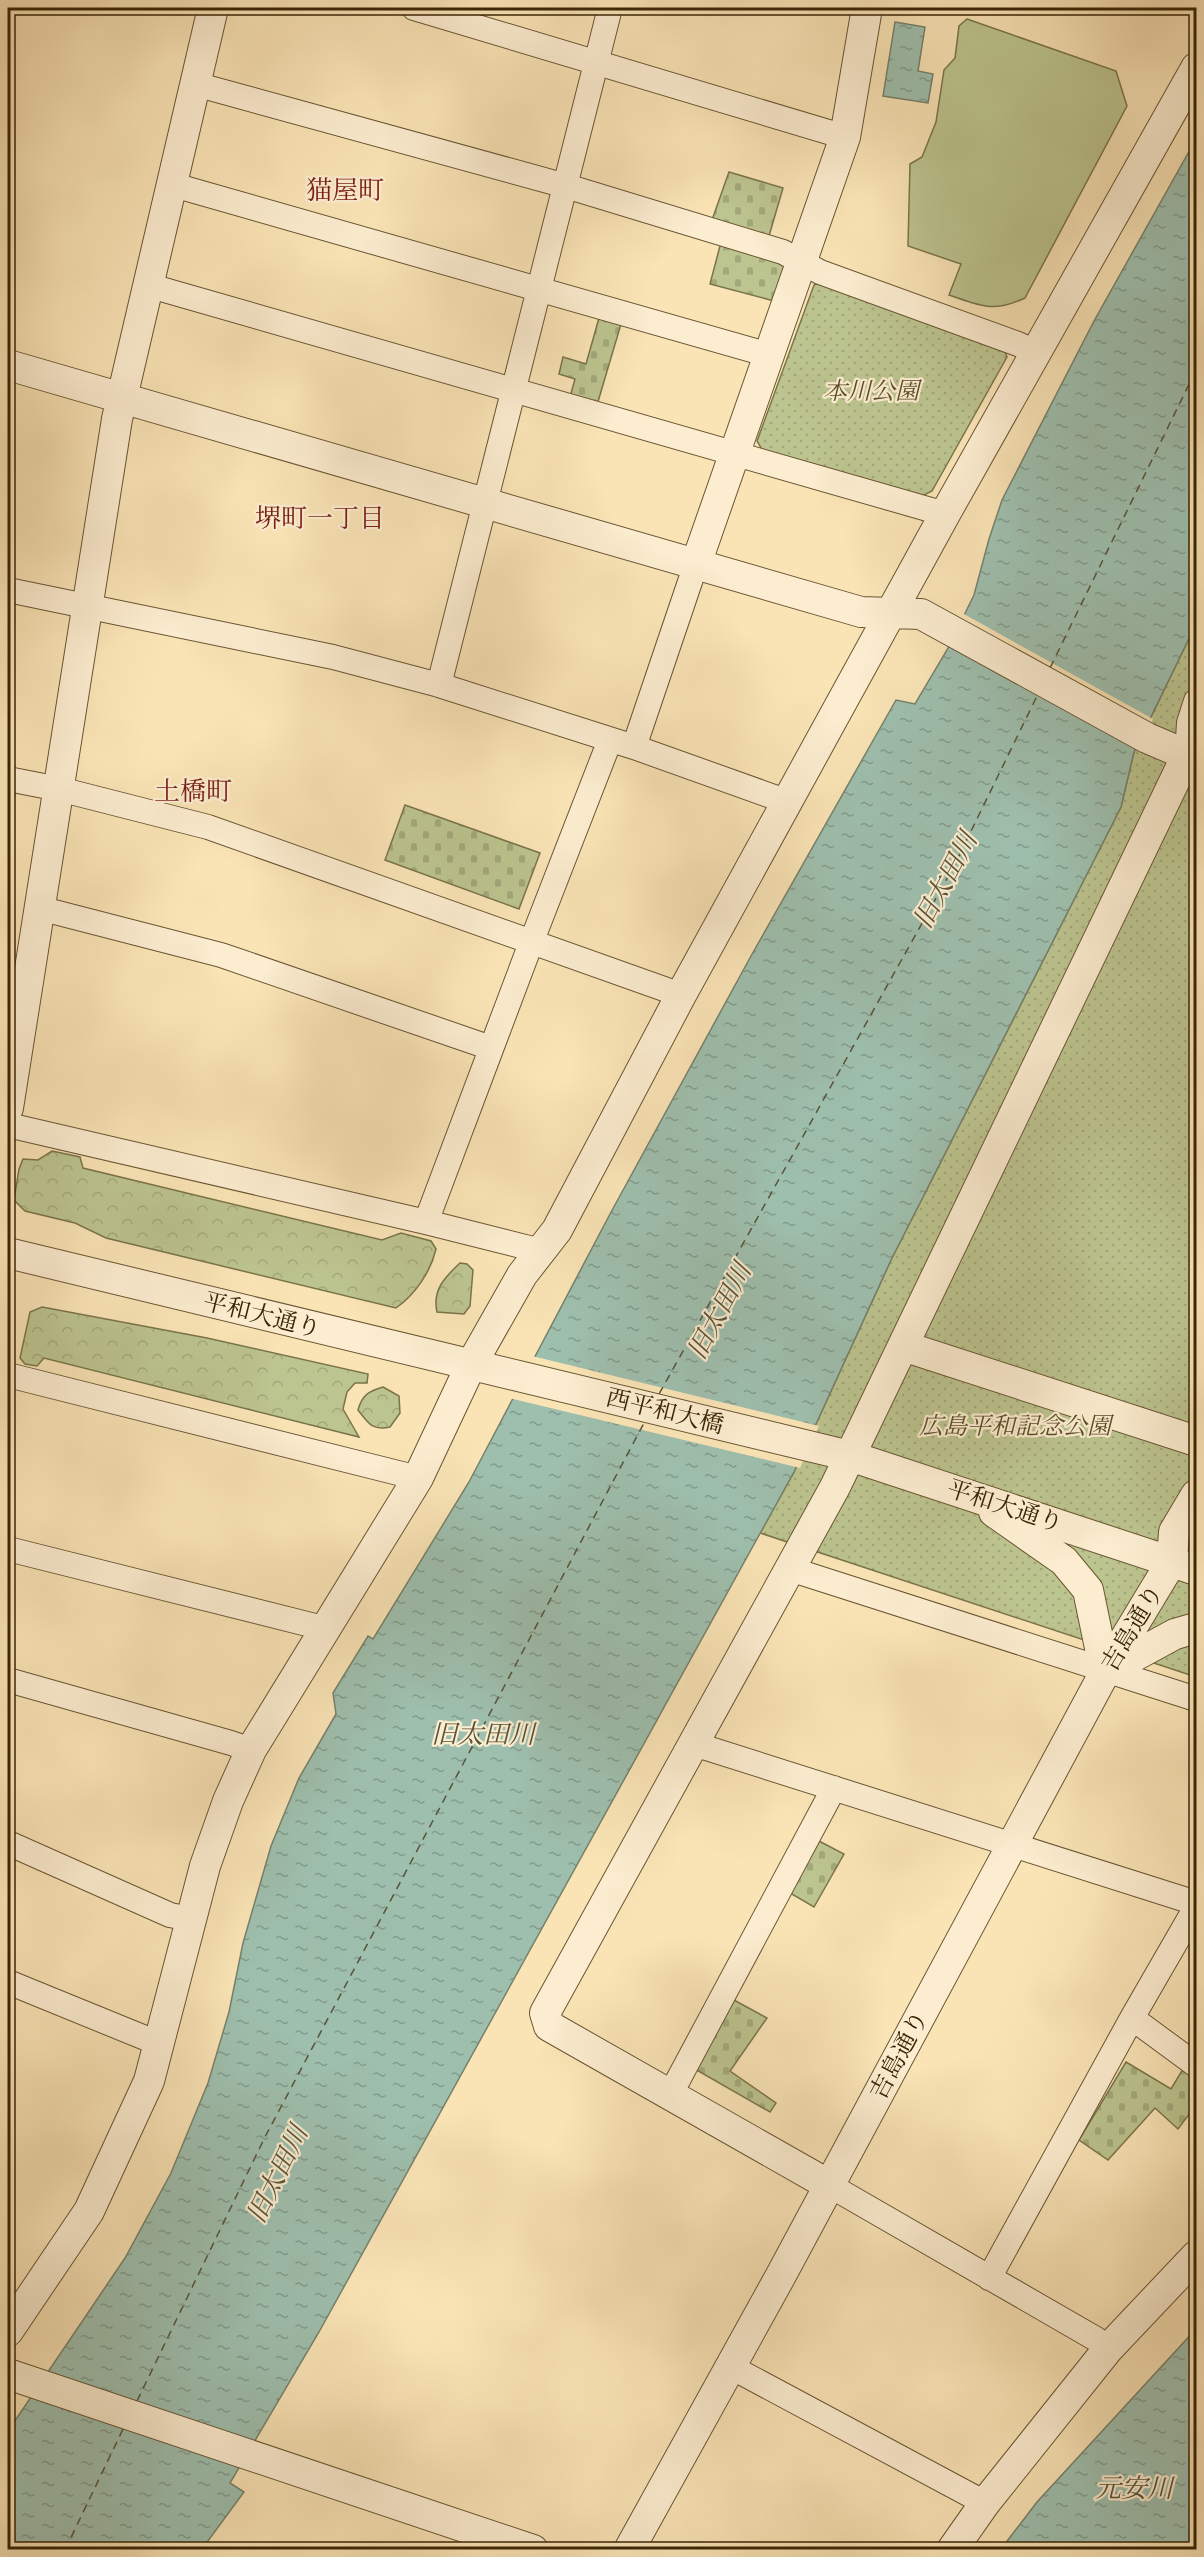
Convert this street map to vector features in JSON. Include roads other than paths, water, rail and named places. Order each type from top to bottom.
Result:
[{"type":"street","points":[[8,1108],[86,606],[121,398],[213,8]]},
{"type":"street","points":[[414,8],[845,137]]},
{"type":"street","points":[[439,685],[610,8]]},
{"type":"street","points":[[634,747],[845,137],[867,8]]},
{"type":"street","points":[[8,2331],[89,2211],[149,2081],[205,1866],[224,1812],[251,1750],[418,1478],[471,1365],[522,1275],[557,1230],[681,995],[945,513],[1197,68]]},
{"type":"street","points":[[195,84],[566,186],[783,252],[820,272],[1035,352]]},
{"type":"street","points":[[171,184],[769,355]]},
{"type":"street","points":[[147,285],[945,513]]},
{"type":"street","points":[[8,365],[861,612],[921,614],[1147,738],[1192,754]]},
{"type":"street","points":[[8,590],[333,657],[439,685],[634,747],[788,802]]},
{"type":"street","points":[[1108,2349],[1096,2339],[549,2026],[545,2013],[850,1456],[1192,754],[1189,723],[1197,701]]},
{"type":"street","points":[[426,1222],[610,740]]},
{"type":"street","points":[[8,779],[59,789],[208,827],[681,995]]},
{"type":"street","points":[[39,908],[221,956],[491,1048]]},
{"type":"street","points":[[8,1125],[541,1251]]},
{"type":"street","name":"平和大通り","points":[[10,1262],[518,1376]]},
{"type":"street","points":[[903,1346],[1197,1441]]},
{"type":"street","points":[[8,1375],[418,1478]]},
{"type":"street","name":"西平和大橋","points":[[518,1376],[812,1446]]},
{"type":"street","name":"平和大通り","points":[[812,1446],[1188,1560]]},
{"type":"street","points":[[967,1493],[1064,1562],[1088,1590],[1106,1671]]},
{"type":"street","points":[[1188,1560],[1174,1532],[1197,1495]]},
{"type":"street","points":[[8,1549],[327,1629]]},
{"type":"street","name":"吉島通り","points":[[629,2550],[731,2367],[1106,1671],[1188,1560]]},
{"type":"street","points":[[790,1569],[1197,1699]]},
{"type":"street","points":[[1106,1671],[1175,1634],[1197,1628]]},
{"type":"street","points":[[8,1680],[251,1750]]},
{"type":"street","points":[[694,1744],[1197,1902]]},
{"type":"street","points":[[670,2095],[834,1788]]},
{"type":"street","points":[[8,1843],[171,1915],[190,1919]]},
{"type":"street","points":[[989,2278],[1132,2018],[1197,1907]]},
{"type":"street","points":[[8,1982],[159,2044]]},
{"type":"street","points":[[1132,2018],[1197,2065]]},
{"type":"street","points":[[952,2550],[985,2503],[1108,2349],[1197,2256]]},
{"type":"street","points":[[731,2367],[985,2503]]},
{"type":"street","points":[[12,2375],[533,2550]]},
{"type":"water","points":[[895,22],[925,27],[918,71],[933,74],[928,103],[883,96]]},
{"type":"water","name":"旧太田川","points":[[1196,139],[1196,624],[1134,752],[1121,807],[891,1260],[794,1472],[319,2332],[230,2483],[244,2492],[202,2549],[8,2550],[8,2431],[125,2258],[171,2173],[208,2083],[229,2012],[243,1943],[271,1846],[299,1778],[336,1714],[333,1693],[368,1636],[373,1639],[469,1482],[610,1214],[751,956],[896,700],[915,704],[947,650],[974,595],[1002,500],[1094,321]]},
{"type":"water","name":"元安川","points":[[1196,2329],[1196,2549],[1001,2549],[1037,2502]]},
{"type":"district","name":"猫屋町","points":[[345,190]]},
{"type":"district","name":"堺町一丁目","points":[[320,518]]},
{"type":"district","name":"土橋町","points":[[193,791]]},
{"type":"park label","name":"本川公園","points":[[871,391]]},
{"type":"park label","name":"広島平和記念公園","points":[[1015,1426]]}]
